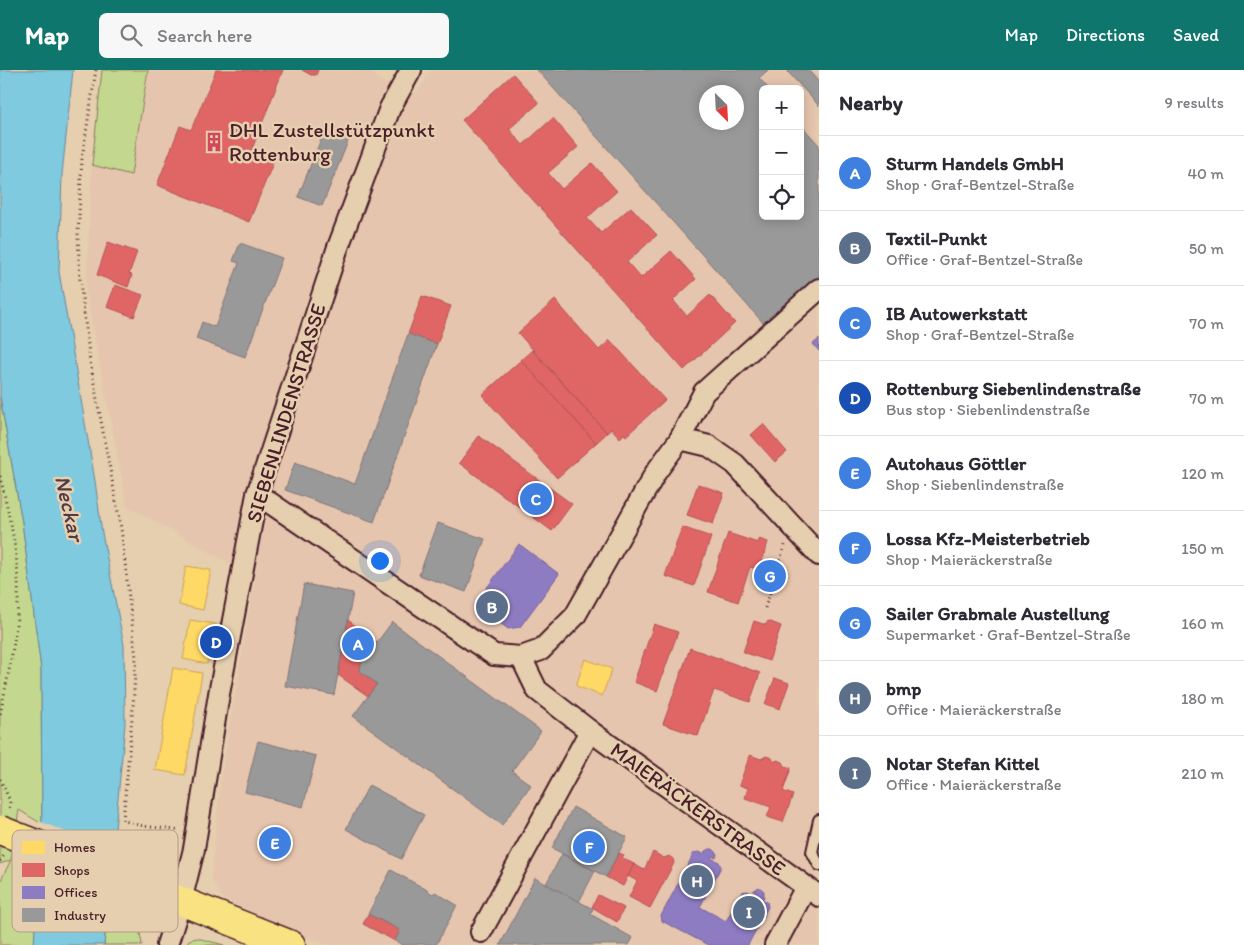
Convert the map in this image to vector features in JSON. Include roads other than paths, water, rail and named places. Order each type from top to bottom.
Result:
[{"type":"main road","points":[[0,830],[12,835]]},
{"type":"main road","points":[[178,900],[291,945]]},
{"type":"street","name":"SIEBENLINDENSTRASSE","points":[[178,910],[196,835],[218,694],[257,494],[334,258],[390,108],[412,70]]},
{"type":"street","points":[[257,494],[494,655],[521,657],[541,650],[575,616],[656,472],[680,439],[704,392],[819,290]]},
{"type":"street","points":[[680,439],[709,446],[735,464],[819,555]]},
{"type":"street","name":"MAIERÄCKERSTRASSE","points":[[521,657],[537,690],[590,731],[813,892],[775,945]]},
{"type":"street","name":"MAIERÄCKERSTRASSE","points":[[481,932],[590,731]]},
{"type":"street","name":"SIEBENLINDENSTRASSE","points":[[167,945],[171,932]]},
{"type":"lane","points":[[819,820],[812,852],[819,865]]},
{"type":"water","name":"Neckar","points":[[0,70],[73,70],[62,174],[59,272],[95,481],[102,533],[124,645],[125,724],[115,830],[42,830],[41,669],[22,522],[0,397]]},
{"type":"water","points":[[35,932],[105,932],[104,945],[34,945]]},
{"type":"place","name":"DHL Zustellstützpunkt Rottenburg","points":[[214,142]]},
{"type":"place","name":"IB Autowerkstatt","points":[[536,499]]},
{"type":"place","name":"Sailer Grabmale Austellung","points":[[770,576]]},
{"type":"place","name":"Textil-Punkt","points":[[492,607]]},
{"type":"place","name":"Rottenburg Siebenlindenstraße","points":[[216,642]]},
{"type":"place","name":"Sturm Handels GmbH","points":[[358,644]]},
{"type":"place","name":"Autohaus Göttler","points":[[275,843]]},
{"type":"place","name":"Lossa Kfz-Meisterbetrieb","points":[[589,847]]},
{"type":"place","name":"bmp","points":[[697,881]]},
{"type":"place","name":"Notar Stefan Kittel","points":[[749,912]]}]
